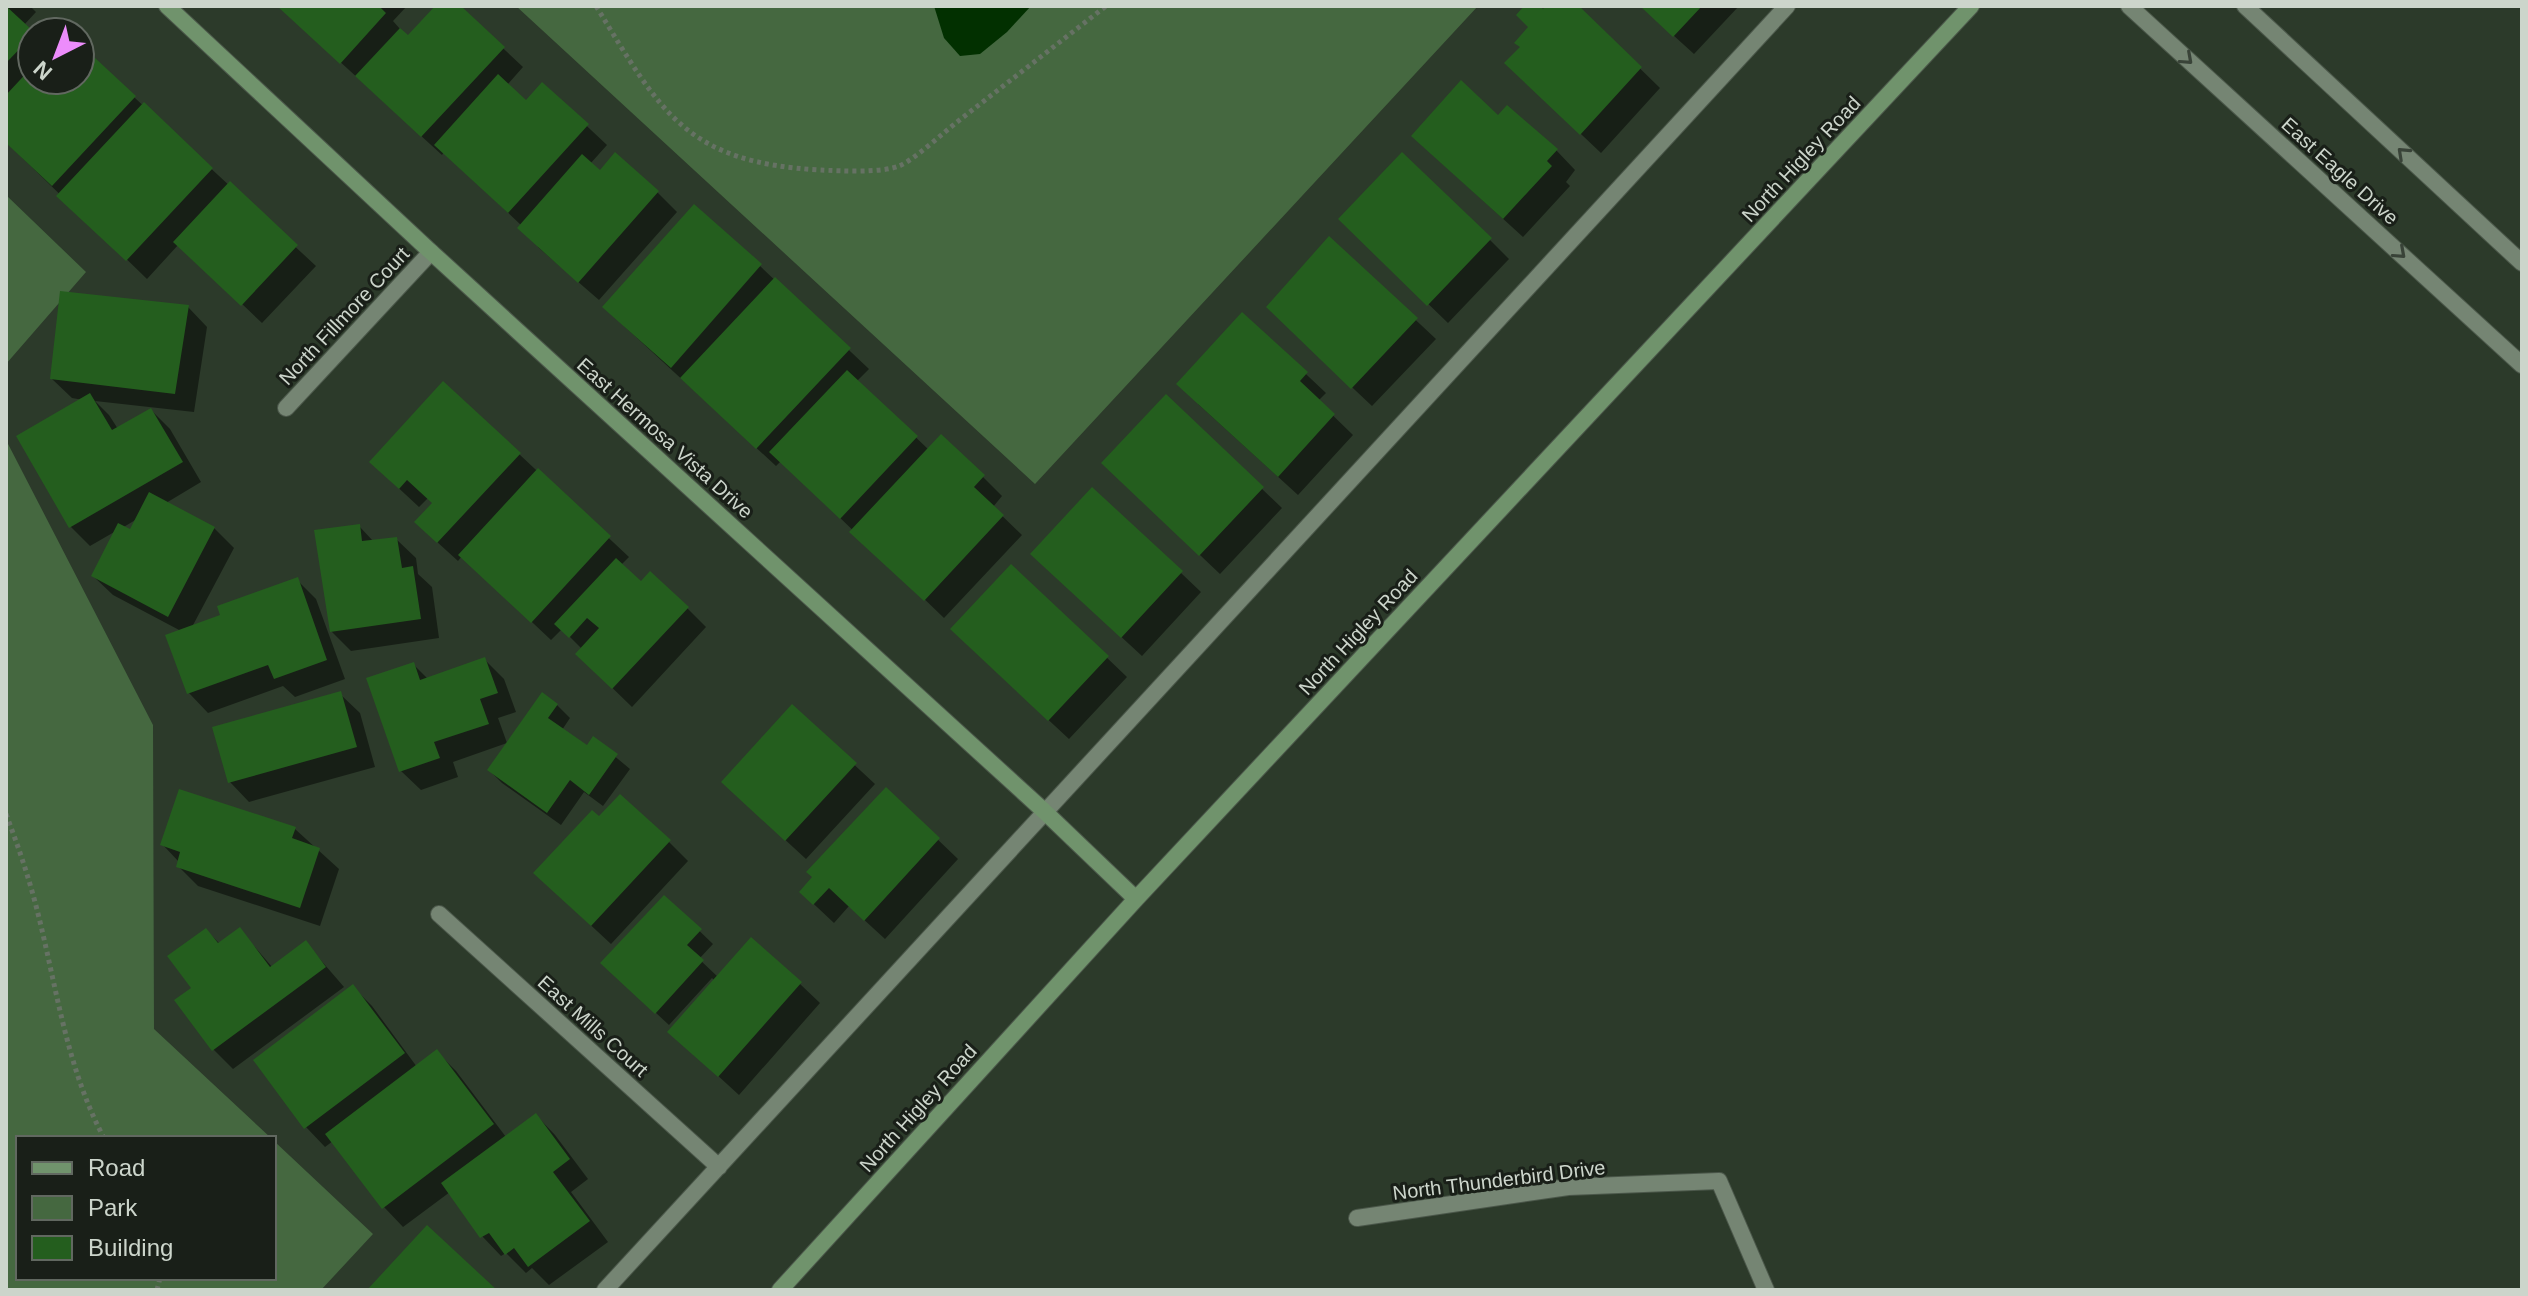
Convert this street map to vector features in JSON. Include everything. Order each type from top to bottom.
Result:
[{"type":"main road","name":"East Hermosa Vista Drive","points":[[167,6],[1136,899]]},
{"type":"main road","name":"North Higley Road","points":[[780,1290],[1136,899],[1971,6]]},
{"type":"street","points":[[605,1290],[1787,6]]},
{"type":"street","name":"East Eagle Drive","points":[[2129,6],[2522,365]]},
{"type":"street","points":[[2245,6],[2522,263]]},
{"type":"street","name":"North Fillmore Court","points":[[286,408],[431,252]]},
{"type":"street","name":"East Mills Court","points":[[439,914],[719,1167]]},
{"type":"street","name":"North Thunderbird Drive","points":[[1357,1218],[1568,1187],[1719,1181],[1766,1290]]},
{"type":"path","points":[[596,6],[641,79],[686,131],[713,148],[756,163],[834,171],[899,166],[1106,6]]},
{"type":"path","points":[[6,814],[35,902],[82,1090],[103,1136]]},
{"type":"green space","points":[[516,6],[1478,6],[1035,484]]},
{"type":"green space","points":[[6,195],[86,272],[6,364]]},
{"type":"green space","points":[[6,440],[153,725],[154,1029],[269,1136],[16,1136],[16,1280],[276,1280],[276,1143],[373,1234],[321,1290],[6,1290]]},
{"type":"shaded area","points":[[934,6],[1031,6],[1007,32],[980,54],[960,56],[944,38]]},
{"type":"building","points":[[6,6],[17,16],[16,53],[6,63]]},
{"type":"building","points":[[277,6],[379,6],[386,13],[340,64]]},
{"type":"building","points":[[435,6],[461,6],[505,47],[421,137],[355,76],[400,28],[408,35]]},
{"type":"building","points":[[1524,6],[1540,6],[1543,9],[1546,6],[1579,6],[1642,67],[1580,135],[1504,63],[1520,47],[1514,43],[1528,27],[1516,15]]},
{"type":"building","points":[[1640,6],[1702,6],[1673,37]]},
{"type":"building","points":[[96,59],[136,96],[52,186],[6,143],[6,95],[16,84],[16,96],[96,96]]},
{"type":"building","points":[[498,74],[526,100],[542,82],[589,124],[508,213],[434,145]]},
{"type":"building","points":[[1461,80],[1498,115],[1507,105],[1558,149],[1547,161],[1552,166],[1503,219],[1411,136]]},
{"type":"building","points":[[144,102],[213,168],[126,261],[56,196]]},
{"type":"building","points":[[615,152],[659,191],[578,283],[517,228],[582,154],[600,170]]},
{"type":"building","points":[[1402,152],[1492,238],[1427,306],[1338,219]]},
{"type":"building","points":[[230,181],[298,245],[241,306],[173,242]]},
{"type":"building","points":[[694,204],[762,264],[671,368],[602,307]]},
{"type":"building","points":[[1329,236],[1418,318],[1351,389],[1266,307]]},
{"type":"building","points":[[775,277],[851,348],[756,449],[680,378]]},
{"type":"building","points":[[60,291],[189,305],[175,394],[50,379]]},
{"type":"building","points":[[1242,312],[1308,372],[1300,381],[1335,414],[1278,477],[1176,384]]},
{"type":"building","points":[[847,370],[918,436],[840,519],[769,452]]},
{"type":"building","points":[[443,381],[521,453],[437,543],[414,522],[432,503],[407,480],[399,489],[369,462]]},
{"type":"building","points":[[90,393],[112,430],[151,408],[183,462],[69,528],[16,436]]},
{"type":"building","points":[[1166,394],[1264,487],[1199,556],[1101,463]]},
{"type":"building","points":[[941,434],[985,475],[974,487],[1004,515],[924,601],[849,532]]},
{"type":"building","points":[[538,468],[611,536],[531,623],[458,555]]},
{"type":"building","points":[[1092,487],[1183,571],[1121,638],[1030,554]]},
{"type":"building","points":[[149,492],[215,527],[168,617],[91,576],[118,523],[130,529]]},
{"type":"building","points":[[360,524],[362,541],[397,537],[402,568],[413,566],[421,619],[330,632],[314,530]]},
{"type":"building","points":[[616,558],[641,581],[650,571],[689,607],[612,689],[575,654],[599,628],[587,618],[569,638],[554,624]]},
{"type":"building","points":[[1011,564],[1109,656],[1048,721],[950,629]]},
{"type":"building","points":[[298,577],[327,660],[274,679],[268,665],[187,694],[165,635],[220,615],[217,606]]},
{"type":"building","points":[[485,657],[498,693],[480,699],[489,724],[434,742],[440,758],[399,772],[366,678],[414,662],[420,680]]},
{"type":"building","points":[[341,691],[357,747],[228,783],[212,727]]},
{"type":"building","points":[[542,692],[558,704],[548,718],[587,745],[593,736],[618,754],[589,795],[570,780],[547,813],[487,770]]},
{"type":"building","points":[[792,704],[857,763],[785,841],[721,782]]},
{"type":"building","points":[[886,787],[940,838],[864,921],[829,888],[813,905],[799,892],[812,877],[806,872]]},
{"type":"building","points":[[179,789],[296,827],[292,838],[320,848],[300,908],[176,867],[180,852],[160,845]]},
{"type":"building","points":[[620,794],[671,840],[591,926],[533,873],[592,810],[599,816]]},
{"type":"building","points":[[664,895],[702,929],[687,945],[704,960],[655,1014],[600,963]]},
{"type":"building","points":[[240,927],[270,967],[306,940],[326,967],[212,1051],[174,1000],[191,988],[167,956],[206,928],[218,943]]},
{"type":"building","points":[[751,937],[802,982],[718,1077],[667,1032]]},
{"type":"building","points":[[353,984],[405,1053],[304,1129],[253,1060]]},
{"type":"building","points":[[437,1049],[494,1124],[382,1209],[325,1134]]},
{"type":"building","points":[[536,1113],[570,1159],[553,1172],[590,1221],[528,1267],[514,1248],[505,1255],[489,1233],[480,1238],[441,1183]]},
{"type":"building","points":[[427,1225],[497,1290],[367,1290]]}]
